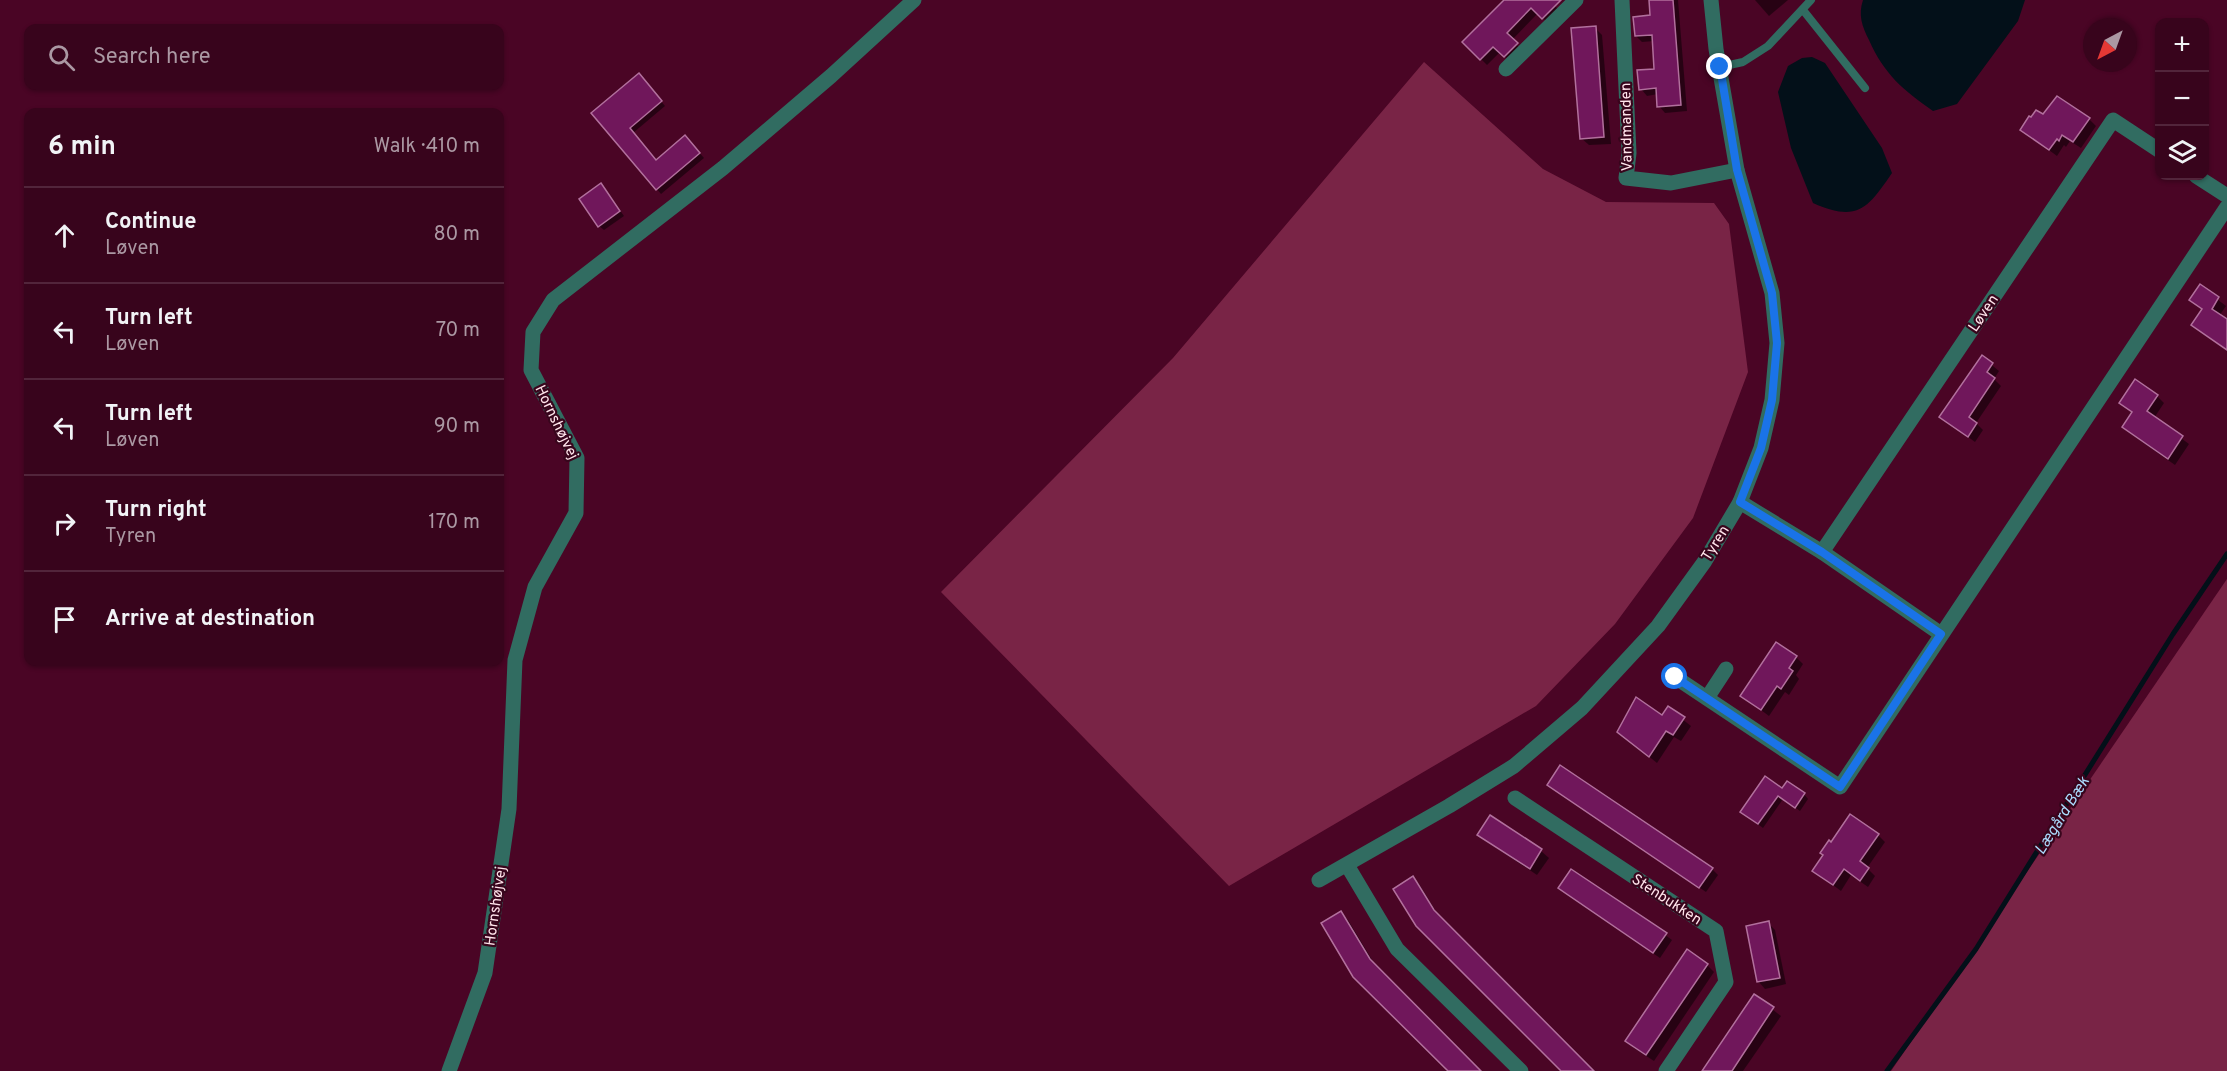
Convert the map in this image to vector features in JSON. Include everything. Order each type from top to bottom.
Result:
[{"type":"street","name":"Hornshøjvej","points":[[449,1071],[485,974],[508,809],[515,660],[535,587],[576,513],[577,458],[531,370],[532,332],[553,300],[723,168],[831,76],[914,0]]},
{"type":"street","points":[[1506,69],[1576,0]]},
{"type":"street","name":"Vandmanden","points":[[1622,0],[1629,153],[1626,178],[1671,183],[1737,170]]},
{"type":"street","name":"Tyren","points":[[1319,880],[1514,766],[1582,708],[1658,626],[1705,561],[1740,502],[1761,448],[1772,400],[1777,343],[1772,293],[1737,170],[1711,0]]},
{"type":"street","name":"Løven","points":[[1822,552],[2113,120],[2155,148]]},
{"type":"street","points":[[2202,180],[2227,196]]},
{"type":"street","points":[[1675,677],[1840,787],[2227,207]]},
{"type":"street","points":[[1740,502],[1822,552],[1941,634]]},
{"type":"street","points":[[1707,698],[1726,669]]},
{"type":"street","name":"Stenbukken","points":[[1515,798],[1716,931],[1726,982],[1666,1071]]},
{"type":"street","points":[[1347,865],[1397,949],[1521,1071]]},
{"type":"lane","points":[[1720,67],[1743,62],[1768,46],[1811,0]]},
{"type":"lane","points":[[1803,10],[1865,88]]},
{"type":"shaded area","points":[[1863,0],[2025,0],[2018,21],[1957,104],[1933,111],[1895,80],[1881,62],[1863,25],[1861,11]]},
{"type":"shaded area","points":[[1812,57],[1825,63],[1882,148],[1892,173],[1868,203],[1851,212],[1828,209],[1813,203],[1791,148],[1778,92],[1788,66],[1802,58]]},
{"type":"shaded area","points":[[1424,62],[1543,169],[1606,202],[1714,203],[1729,224],[1748,372],[1693,518],[1615,624],[1536,706],[1229,886],[941,592],[1173,358]]},
{"type":"shaded area","points":[[2227,579],[2227,1071],[1891,1071]]},
{"type":"building","points":[[1504,0],[1561,0],[1542,19],[1531,8],[1507,33],[1518,43],[1504,57],[1493,47],[1480,60],[1462,42]]},
{"type":"building","points":[[1649,0],[1673,0],[1681,105],[1657,107],[1656,88],[1639,90],[1637,70],[1654,69],[1652,35],[1635,36],[1633,17],[1650,15]]},
{"type":"building","points":[[1596,26],[1604,137],[1580,139],[1571,28]]},
{"type":"building","points":[[639,73],[662,101],[630,128],[656,160],[685,135],[700,153],[656,190],[591,113]]},
{"type":"building","points":[[2057,96],[2090,118],[2073,142],[2062,135],[2049,150],[2020,130],[2029,116],[2031,117],[2036,110],[2043,114]]},
{"type":"building","points":[[601,183],[620,211],[598,227],[579,199]]},
{"type":"building","points":[[2200,284],[2219,297],[2212,309],[2227,319],[2227,350],[2191,325],[2202,309],[2189,300]]},
{"type":"building","points":[[1982,355],[1993,363],[1987,372],[1995,378],[1969,417],[1977,423],[1968,437],[1939,417]]},
{"type":"building","points":[[2135,379],[2158,395],[2147,411],[2183,436],[2168,459],[2122,427],[2132,412],[2119,403]]},
{"type":"building","points":[[1776,642],[1797,656],[1789,668],[1793,671],[1781,689],[1777,686],[1761,710],[1740,696]]},
{"type":"building","points":[[1636,697],[1662,715],[1668,706],[1685,717],[1673,735],[1666,731],[1649,757],[1617,732]]},
{"type":"building","points":[[1560,765],[1713,868],[1699,888],[1547,785]]},
{"type":"building","points":[[1765,776],[1782,788],[1787,781],[1805,793],[1795,808],[1778,796],[1758,824],[1740,812]]},
{"type":"building","points":[[1850,814],[1879,834],[1860,861],[1869,868],[1860,881],[1844,869],[1833,885],[1812,871],[1823,855],[1820,853],[1829,840],[1831,842]]},
{"type":"building","points":[[1490,815],[1542,849],[1530,869],[1477,835]]},
{"type":"building","points":[[1571,869],[1667,933],[1653,953],[1558,888]]},
{"type":"building","points":[[1413,876],[1434,910],[1594,1071],[1561,1071],[1416,926],[1393,889]]},
{"type":"building","points":[[1341,911],[1370,959],[1481,1071],[1448,1071],[1353,977],[1321,923]]},
{"type":"building","points":[[1769,921],[1780,978],[1757,982],[1746,926]]},
{"type":"building","points":[[1687,949],[1708,964],[1646,1055],[1625,1041]]},
{"type":"building","points":[[1754,994],[1774,1007],[1732,1071],[1702,1071]]},
{"type":"waterway","name":"Lægård Bæk","points":[[1887,1071],[1976,949],[2173,634],[2227,554]]},
{"type":"route","points":[[1675,677],[1840,787],[1941,634],[1822,552],[1740,502],[1761,448],[1772,400],[1777,343],[1772,293],[1737,170],[1720,67]]}]
